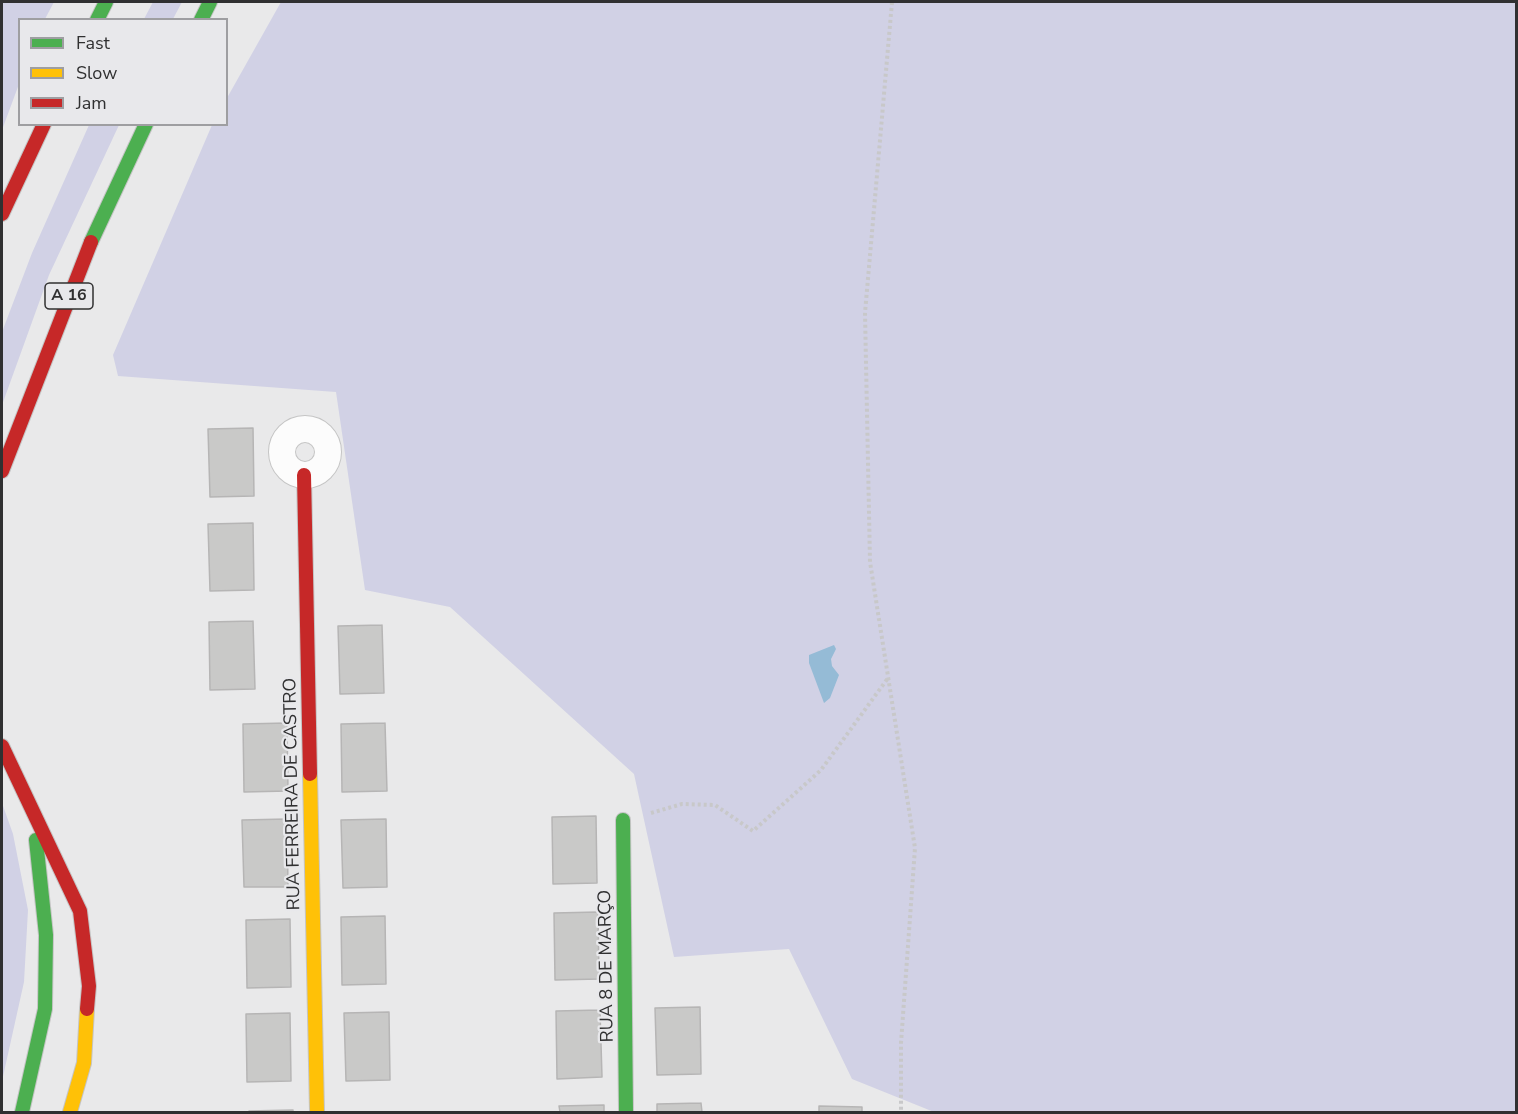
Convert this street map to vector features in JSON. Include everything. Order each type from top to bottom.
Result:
[{"type":"main road","points":[[98,18],[106,2]]},
{"type":"main road","points":[[202,18],[210,2]]},
{"type":"main road","points":[[2,214],[43,126]]},
{"type":"main road","name":"A 16","points":[[2,471],[94,234],[145,126]]},
{"type":"main road","name":"RUA FERREIRA DE CASTRO","points":[[304,475],[317,1113]]},
{"type":"main road","points":[[2,746],[80,911],[89,986],[84,1063],[70,1113]]},
{"type":"main road","points":[[22,1113],[45,1009],[46,934],[33,814]]},
{"type":"main road","name":"RUA 8 DE MARÇO","points":[[623,820],[627,1113]]},
{"type":"path","points":[[892,2],[865,312],[870,562],[915,848],[901,1043],[901,1113]]},
{"type":"path","points":[[623,820],[682,804],[715,805],[753,831],[820,770],[889,677]]},
{"type":"shaded area","points":[[2,2],[54,2],[46,18],[18,18],[18,87],[2,130]]},
{"type":"shaded area","points":[[153,2],[182,2],[174,18],[145,18]]},
{"type":"shaded area","points":[[281,2],[1516,2],[1516,1112],[934,1112],[852,1079],[789,949],[674,957],[634,774],[450,607],[365,590],[336,392],[118,376],[113,355],[212,126],[228,126],[228,96]]},
{"type":"shaded area","points":[[89,126],[119,126],[49,275],[2,405],[2,332],[32,253]]},
{"type":"shaded area","points":[[2,803],[13,834],[28,910],[24,982],[2,1081]]},
{"type":"water","points":[[834,645],[836,649],[831,659],[832,666],[839,675],[830,698],[824,703],[809,663],[809,655]]},
{"type":"building","points":[[253,428],[254,496],[210,497],[208,429]]},
{"type":"building","points":[[253,523],[254,590],[210,591],[208,524]]},
{"type":"building","points":[[253,621],[255,689],[210,690],[209,622]]},
{"type":"building","points":[[382,625],[384,693],[340,694],[338,626]]},
{"type":"building","points":[[287,723],[288,791],[244,792],[243,724]]},
{"type":"building","points":[[385,723],[387,791],[342,792],[341,724]]},
{"type":"building","points":[[596,816],[597,883],[553,884],[552,817]]},
{"type":"building","points":[[287,819],[288,887],[244,887],[242,820]]},
{"type":"building","points":[[386,819],[387,887],[343,888],[341,820]]},
{"type":"building","points":[[598,912],[599,979],[555,980],[554,913]]},
{"type":"building","points":[[385,916],[386,984],[342,985],[341,917]]},
{"type":"building","points":[[290,919],[291,987],[247,988],[246,920]]},
{"type":"building","points":[[700,1007],[701,1074],[657,1075],[655,1008]]},
{"type":"building","points":[[600,1010],[602,1077],[557,1079],[556,1011]]},
{"type":"building","points":[[389,1012],[390,1080],[346,1081],[344,1013]]},
{"type":"building","points":[[290,1013],[291,1081],[247,1082],[246,1014]]},
{"type":"building","points":[[701,1103],[702,1112],[657,1112],[657,1104]]},
{"type":"building","points":[[604,1105],[604,1112],[560,1112],[559,1106]]},
{"type":"building","points":[[819,1106],[862,1107],[862,1112],[819,1112]]},
{"type":"building","points":[[293,1110],[293,1112],[249,1112],[249,1111]]},
{"type":"traffic: fast","points":[[98,18],[106,2]]},
{"type":"traffic: fast","points":[[202,18],[210,2]]},
{"type":"traffic: fast","points":[[91,242],[145,126]]},
{"type":"traffic: fast","points":[[623,820],[626,1112]]},
{"type":"traffic: fast","points":[[22,1112],[45,1009],[46,935],[36,840]]},
{"type":"traffic: slow","points":[[310,774],[317,1112]]},
{"type":"traffic: slow","points":[[70,1112],[84,1063],[87,1009]]},
{"type":"traffic: jam","points":[[2,214],[43,126]]},
{"type":"traffic: jam","points":[[2,471],[91,242]]},
{"type":"traffic: jam","points":[[304,475],[310,774]]},
{"type":"traffic: jam","points":[[2,746],[80,911],[89,986],[87,1009]]}]
